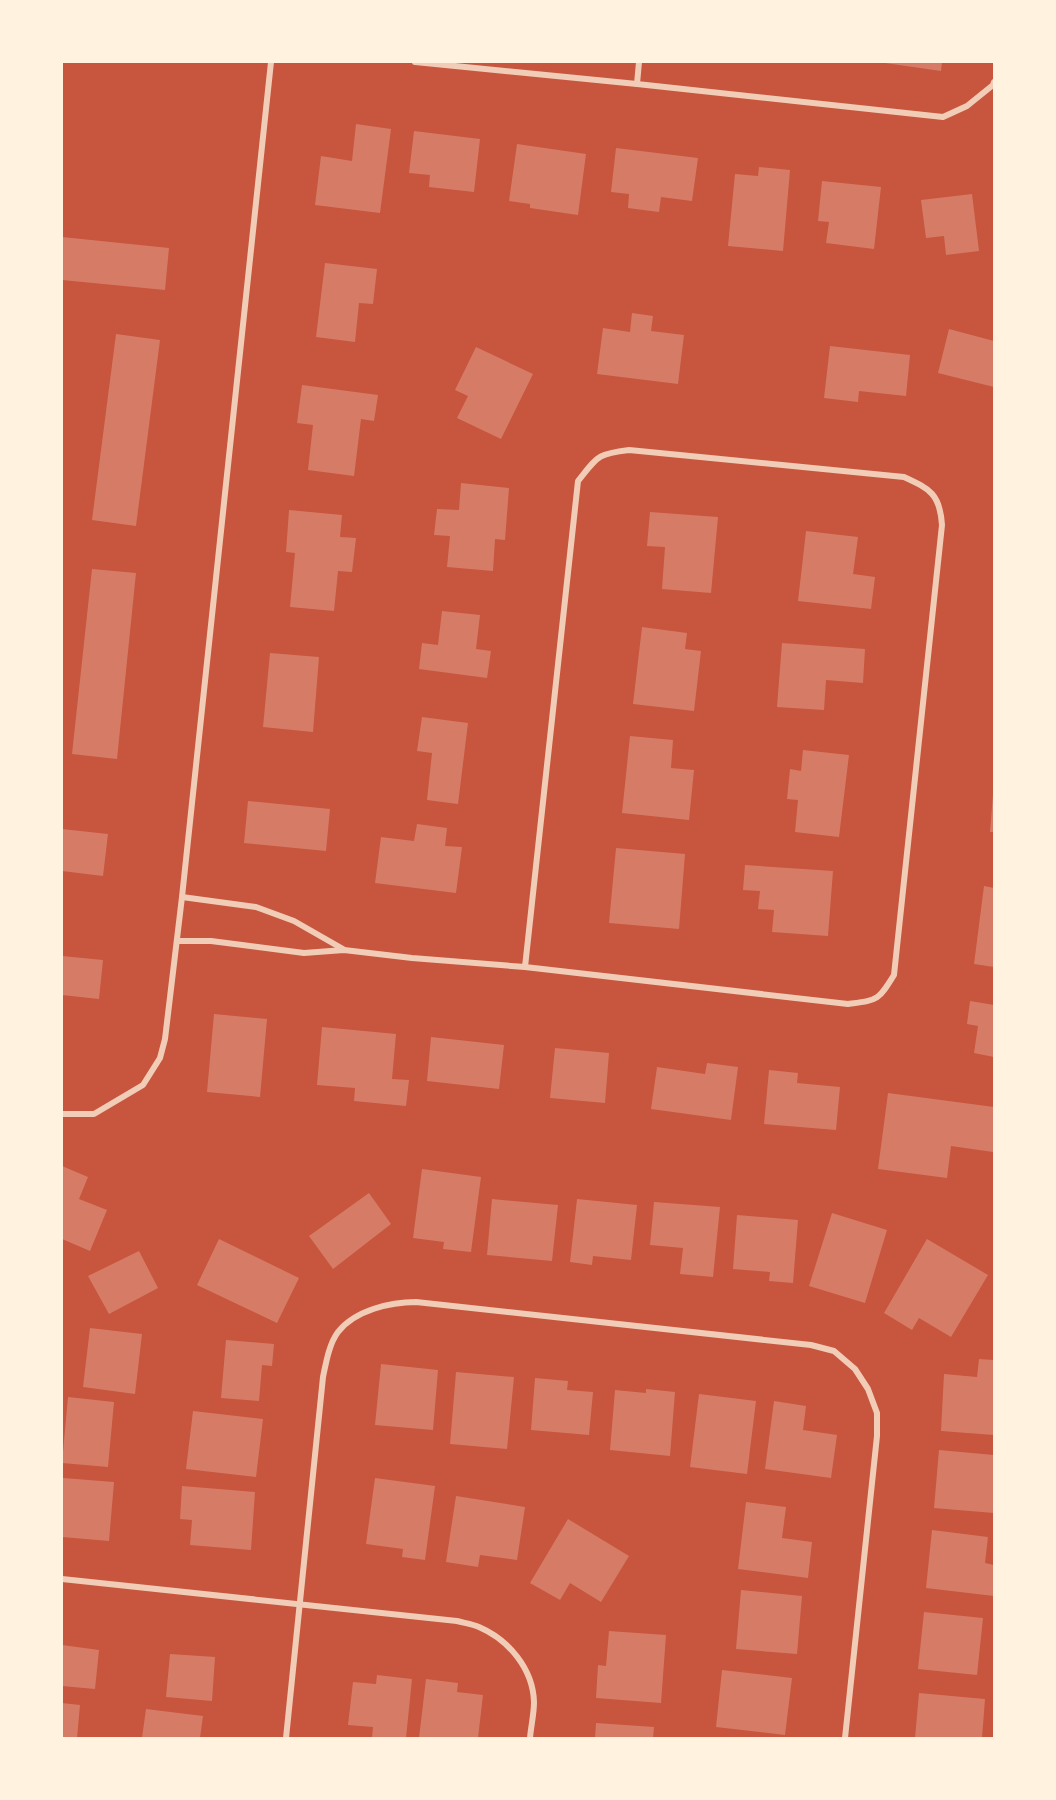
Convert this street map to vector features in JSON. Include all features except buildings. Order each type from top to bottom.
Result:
[{"type":"street","points":[[62,1114],[94,1114],[143,1085],[160,1058],[165,1039],[271,62]]},
{"type":"street","points":[[415,62],[943,117],[967,106],[993,85],[994,81]]},
{"type":"street","points":[[637,84],[639,62]]},
{"type":"street","points":[[177,941],[211,940],[304,953],[344,950],[525,967],[848,1004],[873,1001],[881,996],[894,975],[942,525],[941,508],[926,487],[904,477],[652,452],[629,450],[605,453],[597,457],[578,481],[525,967]]},
{"type":"street","points":[[182,897],[256,907],[294,921],[344,950]]},
{"type":"street","points":[[286,1738],[323,1377],[327,1357],[338,1332],[359,1315],[398,1302],[417,1302],[811,1345],[834,1351],[855,1369],[868,1389],[877,1413],[877,1436],[845,1738]]},
{"type":"street","points":[[62,1579],[457,1621],[480,1627],[501,1640],[522,1662],[530,1678],[534,1701],[530,1738]]}]
